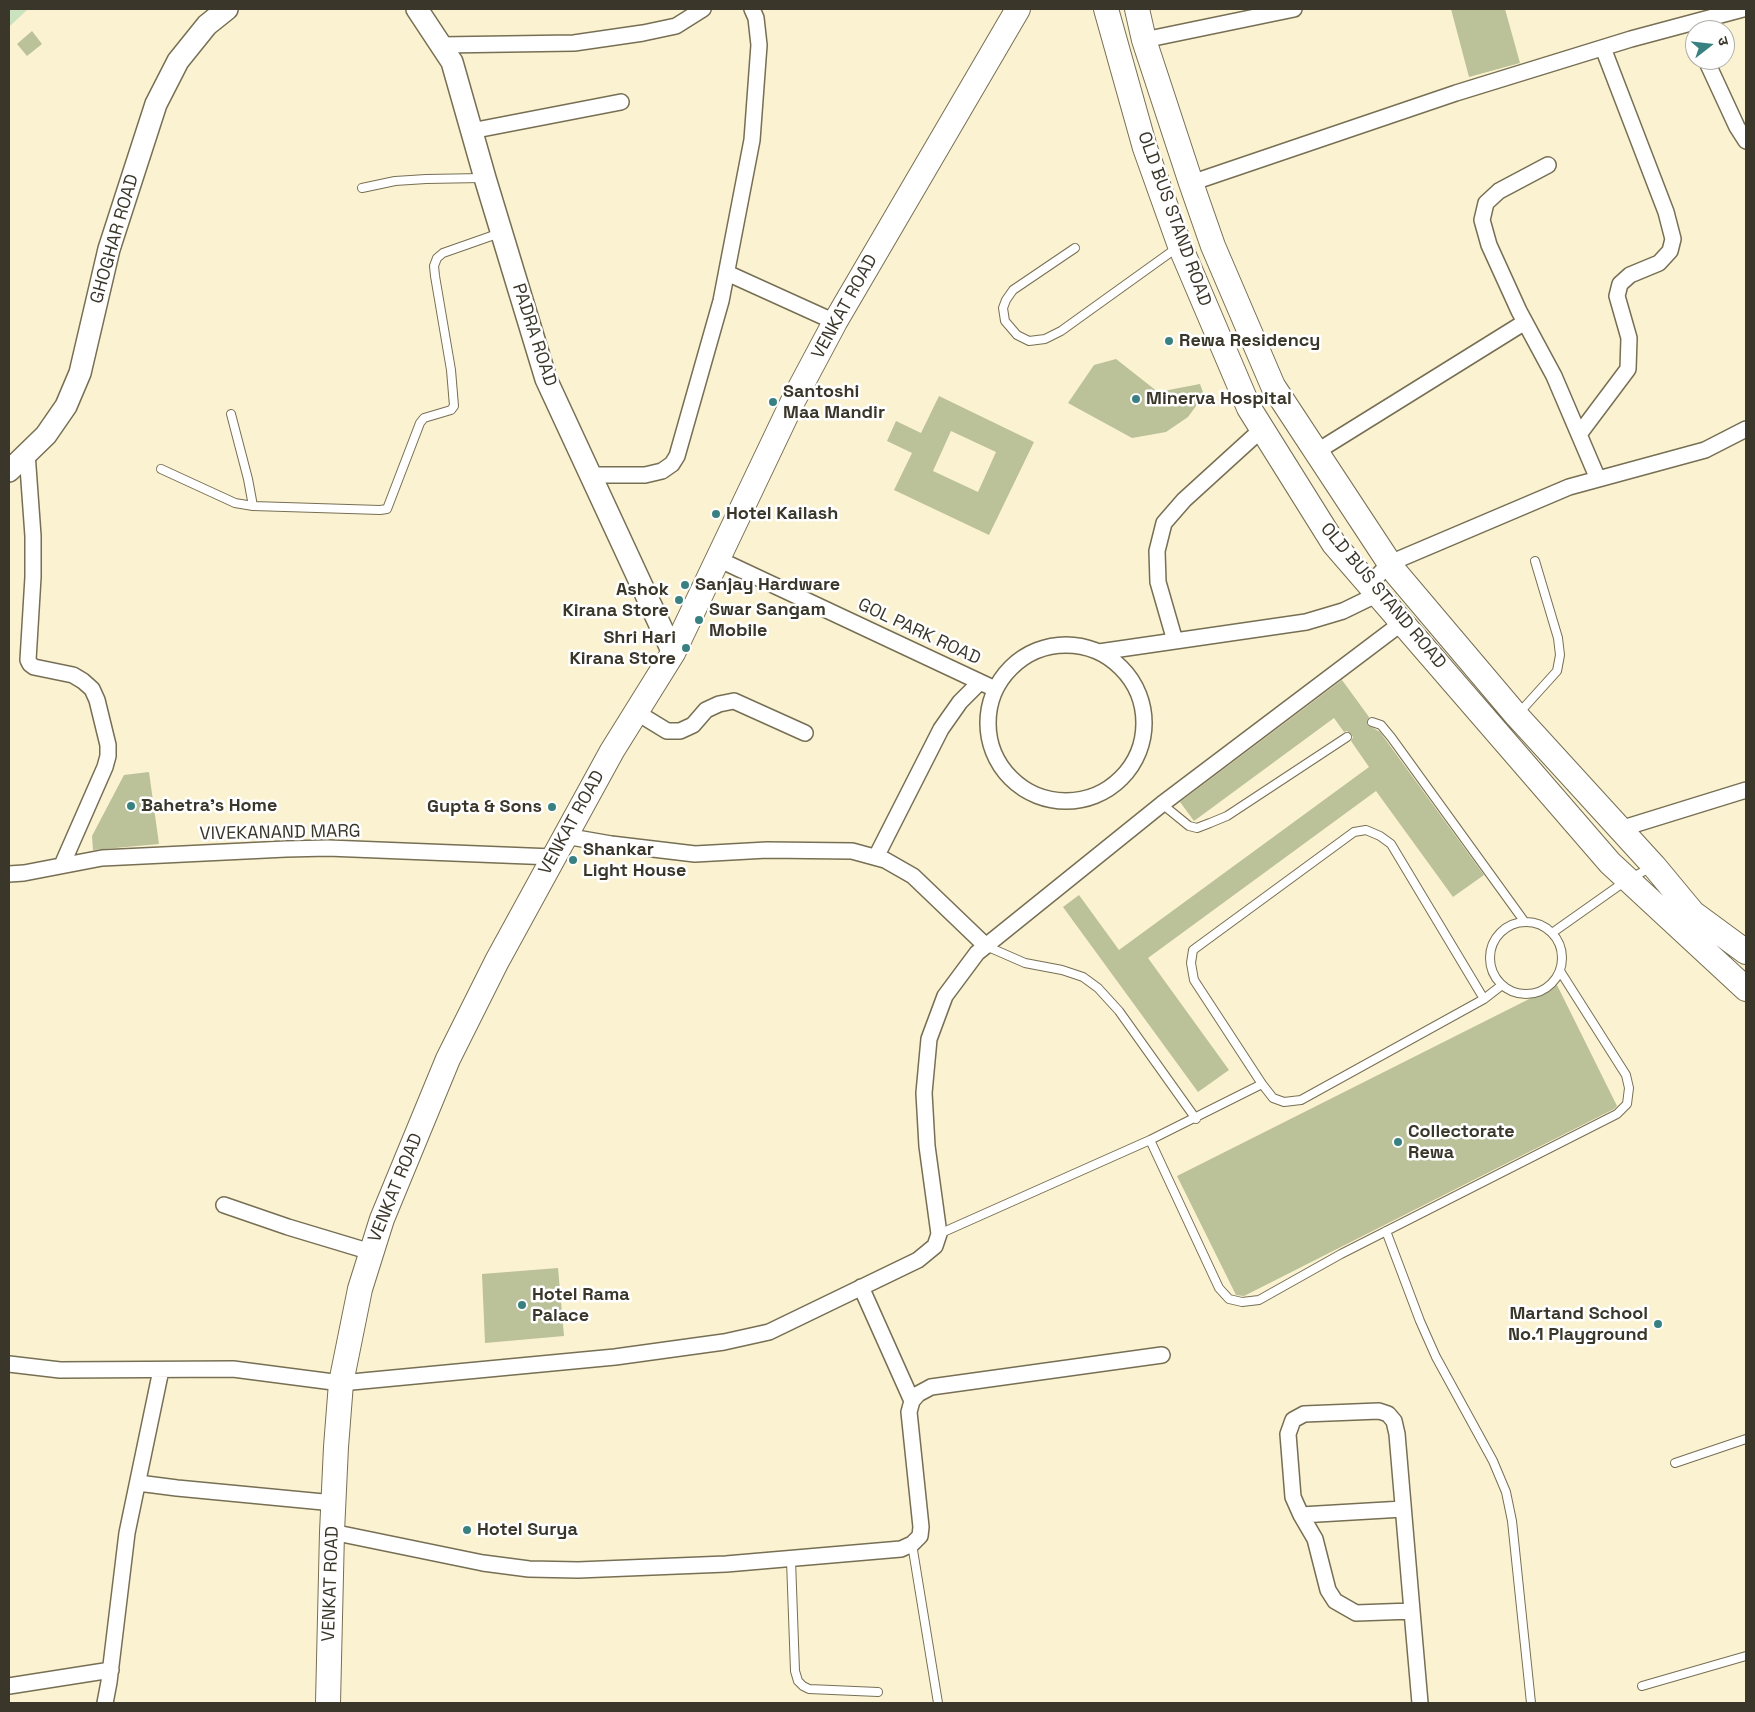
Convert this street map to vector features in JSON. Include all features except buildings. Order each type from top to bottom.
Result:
[{"type":"main road","name":"VENKAT ROAD","points":[[328,1703],[332,1532],[341,1383],[360,1289],[382,1219],[448,1060],[497,961],[612,750],[673,653],[794,399],[835,322],[1018,9]]},
{"type":"main road","name":"OLD BUS STAND ROAD","points":[[1106,9],[1145,148],[1180,246],[1249,408],[1334,544],[1610,863],[1746,988]]},
{"type":"main road","name":"OLD BUS STAND ROAD","points":[[1137,9],[1144,40],[1213,246],[1273,386],[1396,573],[1517,716],[1654,866],[1694,913],[1746,952]]},
{"type":"street","name":"GHOGHAR ROAD","points":[[9,471],[46,435],[66,406],[80,372],[109,249],[156,104],[178,61],[207,25],[227,9]]},
{"type":"street","name":"PADRA ROAD","points":[[418,9],[452,62],[546,379],[673,653]]},
{"type":"street","points":[[441,45],[574,43],[676,26],[703,9]]},
{"type":"street","points":[[591,476],[645,475],[662,471],[672,464],[677,456],[721,301],[752,140],[759,45],[756,18],[752,9]]},
{"type":"street","points":[[1144,40],[1294,9]]},
{"type":"street","points":[[1715,20],[1743,9]]},
{"type":"street","points":[[1191,183],[1456,93],[1603,48],[1685,30]]},
{"type":"street","points":[[1580,433],[1628,369],[1629,338],[1617,296],[1620,284],[1630,275],[1659,263],[1670,251],[1673,239],[1666,212],[1603,48]]},
{"type":"street","points":[[1711,70],[1737,127],[1746,141]]},
{"type":"street","points":[[471,130],[621,102]]},
{"type":"street","points":[[1548,165],[1499,191],[1486,203],[1482,220],[1489,245],[1525,322],[1554,376],[1580,433],[1598,479]]},
{"type":"street","points":[[726,273],[835,322]]},
{"type":"street","points":[[1316,452],[1525,322]]},
{"type":"street","points":[[1175,641],[1158,582],[1157,551],[1164,523],[1184,500],[1262,429]]},
{"type":"street","points":[[1099,652],[1306,622],[1343,611],[1374,589],[1390,563],[1569,487],[1705,450],[1746,429]]},
{"type":"street","points":[[27,453],[33,536],[33,577],[28,660],[34,667],[73,675],[92,690],[97,700],[108,745],[105,767],[62,865]]},
{"type":"street","name":"GOL PARK ROAD","points":[[718,559],[995,689]]},
{"type":"street","points":[[9,1364],[60,1370],[233,1369],[341,1383],[615,1356],[724,1342],[769,1332],[926,1255],[935,1246],[938,1234],[927,1146],[924,1093],[929,1039],[945,996],[976,953],[1162,804],[1403,622]]},
{"type":"street","points":[[1070,644],[1099,652],[1124,670],[1140,697],[1144,727],[1137,758],[1118,782],[1092,798],[1062,802],[1032,794],[1007,776],[992,749],[987,718],[995,689],[1013,664],[1040,648],[1070,644]]},
{"type":"street","points":[[876,857],[941,728],[960,702],[980,682]]},
{"type":"street","points":[[636,712],[667,731],[680,731],[693,725],[706,710],[719,704],[734,701],[805,733]]},
{"type":"street","points":[[1620,829],[1746,790]]},
{"type":"street","points":[[564,836],[611,844],[695,854],[767,850],[852,851],[876,857],[913,876],[986,946]]},
{"type":"street","name":"VIVEKANAND MARG","points":[[9,874],[24,873],[102,858],[328,848],[553,858]]},
{"type":"street","points":[[224,1205],[371,1252]]},
{"type":"street","points":[[861,1287],[912,1400]]},
{"type":"street","points":[[332,1532],[482,1563],[529,1569],[726,1564],[791,1560],[902,1549],[912,1544],[920,1536],[921,1527],[909,1412],[912,1400],[918,1394],[931,1386],[1162,1355]]},
{"type":"street","points":[[105,1703],[111,1670],[127,1533],[161,1370]]},
{"type":"street","points":[[1412,1612],[1356,1613],[1335,1600],[1328,1590],[1315,1539],[1293,1497],[1288,1434],[1293,1420],[1304,1414],[1379,1411],[1388,1414],[1394,1421],[1397,1434],[1420,1703]]},
{"type":"street","points":[[138,1483],[334,1503]]},
{"type":"street","points":[[1301,1515],[1403,1509]]},
{"type":"street","points":[[9,1686],[111,1670]]},
{"type":"lane","points":[[362,188],[395,181],[485,178]]},
{"type":"lane","points":[[161,468],[235,503],[253,506],[380,510],[387,508],[420,423],[424,418],[451,410],[454,406],[451,370],[435,276],[434,266],[437,258],[443,253],[502,232]]},
{"type":"lane","points":[[1075,248],[1013,290],[1006,300],[1003,308],[1005,320],[1018,335],[1029,341],[1045,339],[1061,331],[1180,246]]},
{"type":"lane","points":[[231,414],[253,506]]},
{"type":"lane","points":[[1517,716],[1557,671],[1560,655],[1558,638],[1535,561]]},
{"type":"lane","points":[[1372,722],[1381,724],[1524,921]]},
{"type":"lane","points":[[1162,804],[1189,826],[1197,828],[1227,816],[1348,737]]},
{"type":"lane","points":[[1484,999],[1391,844],[1380,836],[1366,830],[1354,832],[1193,950],[1191,963],[1194,980],[1262,1084],[1273,1098],[1284,1102],[1301,1100],[1484,999],[1502,985]]},
{"type":"lane","points":[[1552,932],[1627,880],[1654,866]]},
{"type":"lane","points":[[1524,921],[1539,924],[1552,932],[1562,950],[1560,971],[1554,980],[1538,992],[1528,994],[1518,993],[1502,985],[1494,975],[1490,954],[1492,944],[1505,928],[1514,923],[1524,921]]},
{"type":"lane","points":[[986,946],[1025,964],[1062,970],[1083,976],[1098,988],[1119,1011],[1196,1118]]},
{"type":"lane","points":[[1150,1140],[1219,1288],[1229,1299],[1242,1302],[1259,1300],[1386,1231],[1617,1114],[1627,1104],[1629,1088],[1626,1075],[1560,971]]},
{"type":"lane","points":[[938,1234],[1150,1140],[1262,1084]]},
{"type":"lane","points":[[1386,1231],[1420,1321],[1436,1357],[1493,1461],[1506,1492],[1512,1521],[1531,1703]]},
{"type":"lane","points":[[1674,1463],[1746,1439]]},
{"type":"lane","points":[[912,1544],[938,1703]]},
{"type":"lane","points":[[791,1560],[795,1671],[798,1681],[809,1689],[878,1692]]},
{"type":"lane","points":[[1642,1686],[1746,1656]]},
{"type":"shaded area","points":[[9,9],[28,9],[9,27]]},
{"type":"place","name":"Rewa Residency","points":[[1169,341]]},
{"type":"place","name":"Minerva Hospital","points":[[1136,399]]},
{"type":"place","name":"Santoshi Maa Mandir","points":[[773,402]]},
{"type":"place","name":"Hotel Kailash","points":[[716,514]]},
{"type":"place","name":"Sanjay Hardware","points":[[685,585]]},
{"type":"place","name":"Ashok Kirana Store","points":[[679,600]]},
{"type":"place","name":"Swar Sangam Mobile","points":[[699,620]]},
{"type":"place","name":"Shri Hari Kirana Store","points":[[686,648]]},
{"type":"place","name":"Bahetra's Home","points":[[131,806]]},
{"type":"place","name":"Gupta & Sons","points":[[552,807]]},
{"type":"place","name":"Shankar Light House","points":[[573,860]]},
{"type":"place","name":"Collectorate Rewa","points":[[1398,1142]]},
{"type":"place","name":"Hotel Rama Palace","points":[[522,1305]]},
{"type":"place","name":"Martand School No.1 Playground","points":[[1658,1324]]},
{"type":"place","name":"Hotel Surya","points":[[467,1530]]}]
